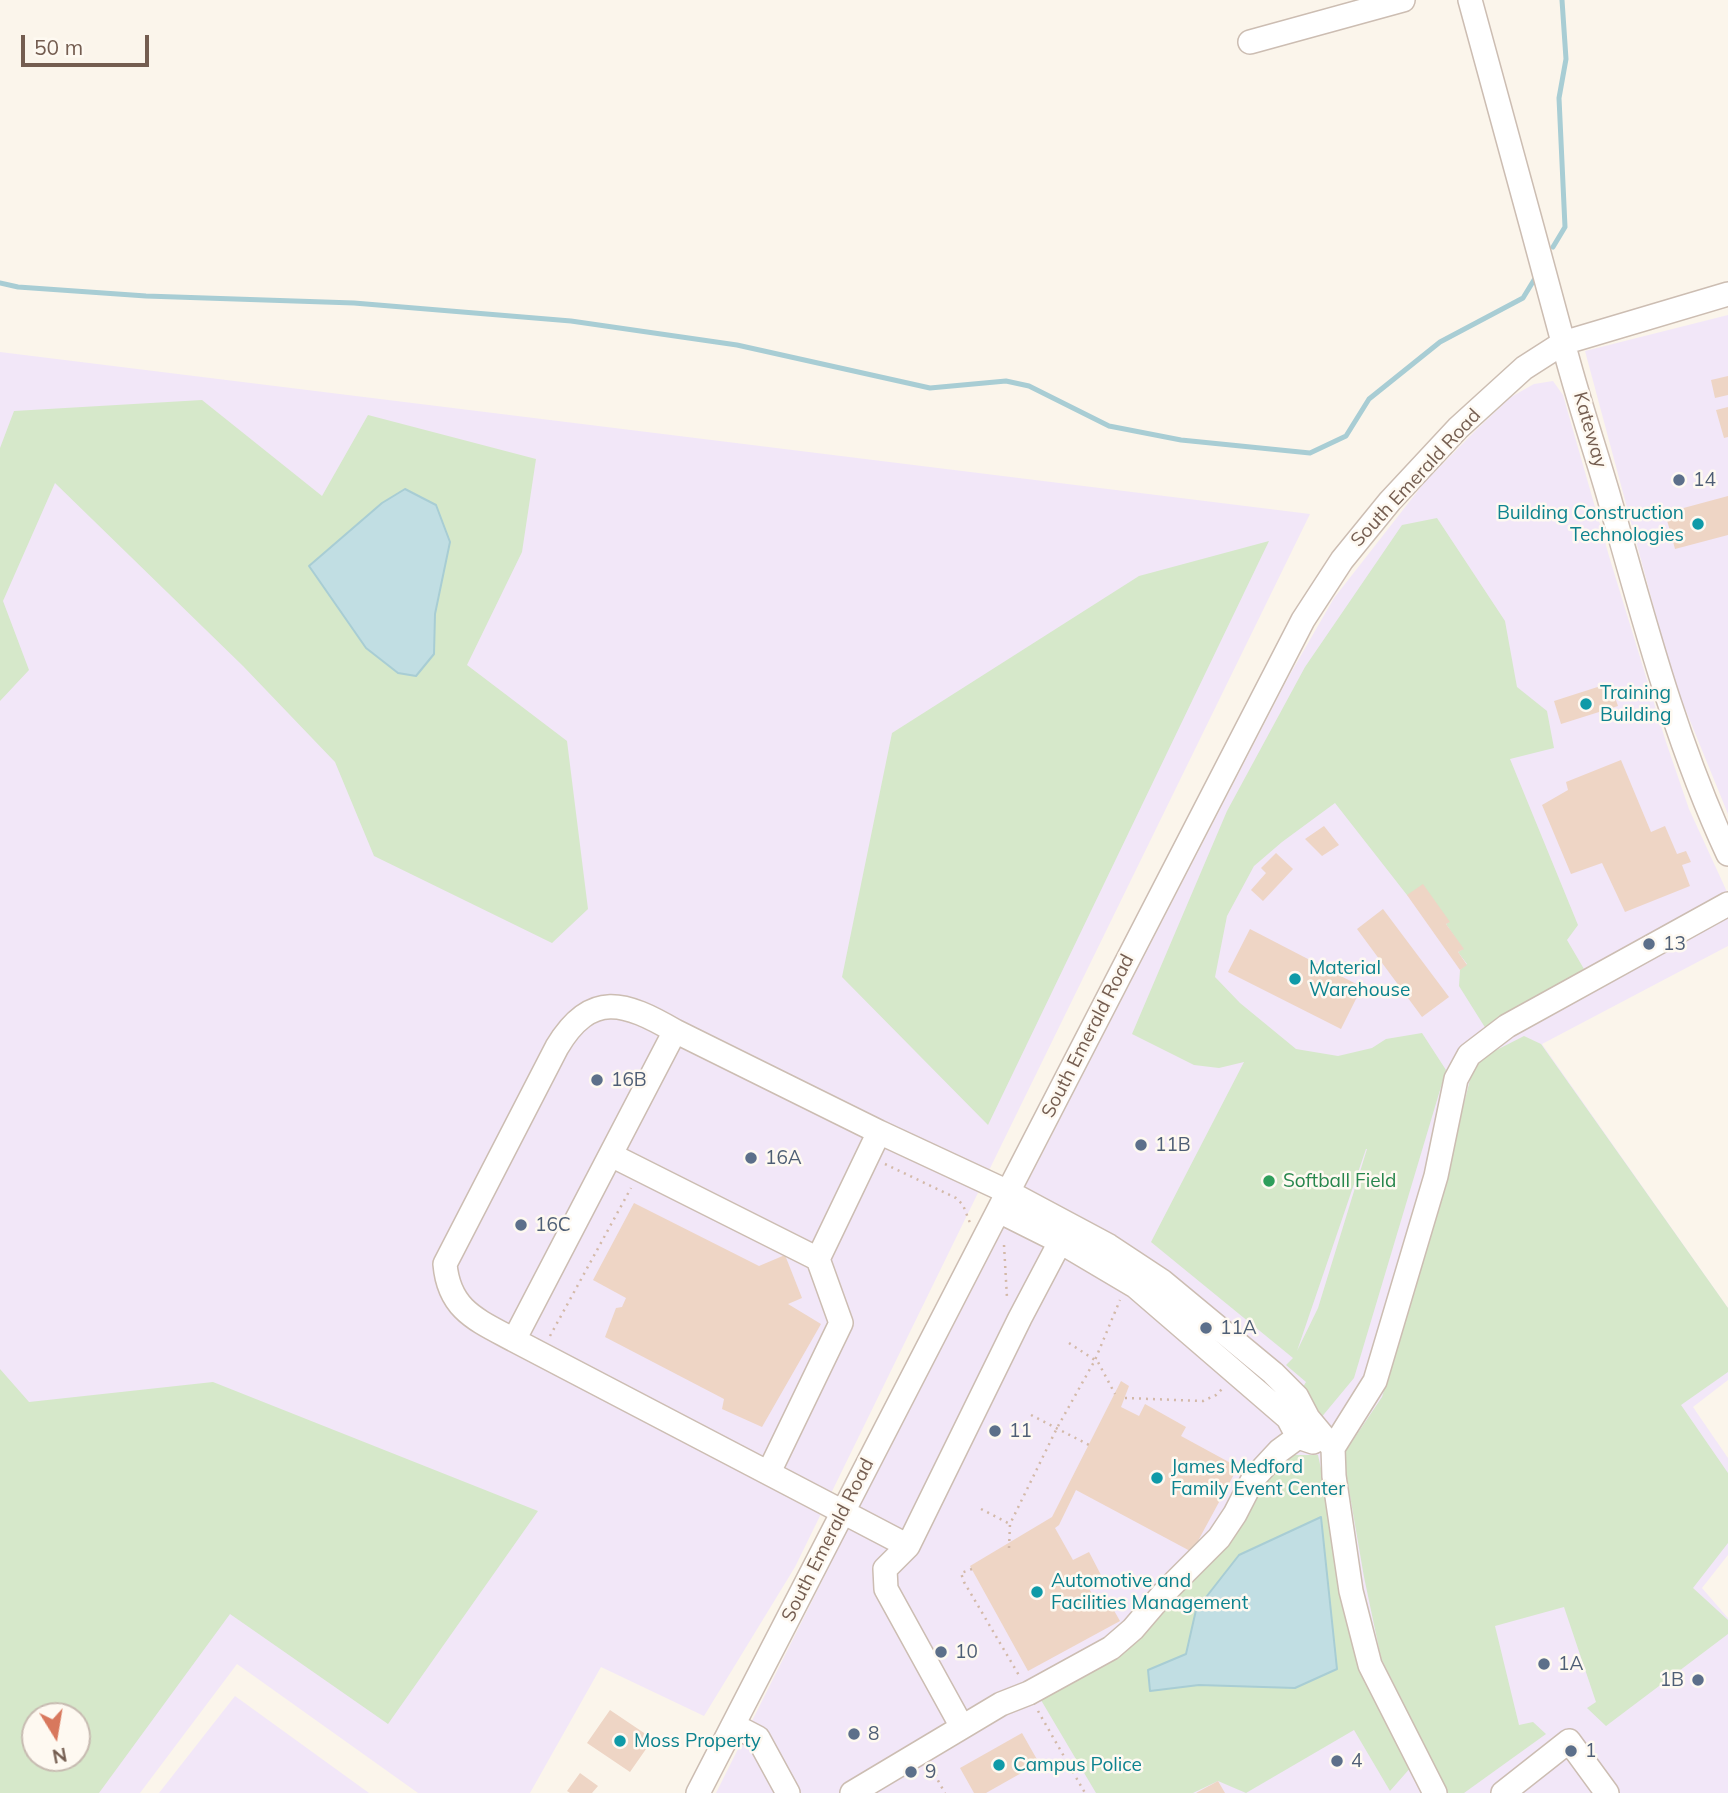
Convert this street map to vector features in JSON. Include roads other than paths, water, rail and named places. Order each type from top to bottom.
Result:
[{"type":"street","points":[[1250,42],[1403,0]]},
{"type":"street","name":"Kateway","points":[[1471,0],[1563,343],[1674,723],[1728,854]]},
{"type":"street","name":"South Emerald Road","points":[[698,1793],[1303,620],[1322,589],[1390,501],[1458,428],[1524,368],[1563,343],[1728,294]]},
{"type":"street","points":[[1435,1793],[1370,1665],[1350,1591],[1334,1476],[1333,1448],[1375,1381],[1436,1176],[1456,1079],[1469,1055],[1507,1026],[1728,904]]},
{"type":"street","points":[[908,1546],[514,1340],[473,1317],[460,1306],[447,1283],[445,1264],[567,1029],[588,1011],[603,1006],[629,1009],[879,1132],[1064,1233],[1135,1286],[1288,1418],[1298,1437],[1333,1448]]},
{"type":"street","points":[[514,1340],[675,1031]]},
{"type":"street","points":[[818,1259],[879,1132]]},
{"type":"street","points":[[611,1155],[818,1259],[841,1323],[769,1472]]},
{"type":"street","points":[[1064,1233],[1109,1246],[1162,1281],[1273,1373],[1297,1397],[1308,1418],[1333,1448]]},
{"type":"street","points":[[962,1727],[886,1589],[885,1569],[908,1546],[1064,1233]]},
{"type":"street","points":[[852,1793],[1001,1704],[1028,1693],[1111,1648],[1133,1629],[1163,1594],[1219,1538],[1253,1479],[1279,1451],[1298,1437]]},
{"type":"street","points":[[733,1725],[758,1738],[789,1793]]},
{"type":"street","points":[[1503,1793],[1569,1741],[1607,1793]]},
{"type":"water","points":[[405,489],[436,505],[450,542],[435,614],[434,654],[416,676],[398,673],[366,648],[309,566],[382,503]]},
{"type":"water","points":[[1321,1517],[1337,1669],[1295,1688],[1199,1685],[1150,1691],[1148,1670],[1186,1654],[1196,1610],[1239,1555]]},
{"type":"waterway","points":[[1553,247],[1565,227],[1559,98],[1566,59],[1562,0]]},
{"type":"waterway","points":[[0,283],[18,287],[146,296],[354,303],[571,321],[737,345],[930,388],[1006,381],[1029,386],[1109,426],[1181,440],[1310,453],[1346,436],[1369,399],[1440,342],[1523,298],[1534,280]]},
{"type":"place","name":"14","points":[[1679,480]]},
{"type":"place","name":"Building Construction Technologies","points":[[1698,524]]},
{"type":"place","name":"Training Building","points":[[1586,704]]},
{"type":"place","name":"13","points":[[1649,944]]},
{"type":"place","name":"Material Warehouse","points":[[1295,979]]},
{"type":"place","name":"16B","points":[[597,1080]]},
{"type":"place","name":"11B","points":[[1141,1145]]},
{"type":"place","name":"16A","points":[[751,1158]]},
{"type":"place","name":"Softball Field","points":[[1269,1181]]},
{"type":"place","name":"16C","points":[[521,1225]]},
{"type":"place","name":"11A","points":[[1206,1328]]},
{"type":"place","name":"11","points":[[995,1431]]},
{"type":"place","name":"James Medford Family Event Center","points":[[1157,1478]]},
{"type":"place","name":"Automotive and Facilities Management","points":[[1037,1592]]},
{"type":"place","name":"10","points":[[941,1652]]},
{"type":"place","name":"1A","points":[[1544,1664]]},
{"type":"place","name":"1B","points":[[1698,1680]]},
{"type":"place","name":"8","points":[[854,1734]]},
{"type":"place","name":"Moss Property","points":[[620,1741]]},
{"type":"place","name":"1","points":[[1571,1751]]},
{"type":"place","name":"4","points":[[1337,1761]]},
{"type":"place","name":"Campus Police","points":[[999,1765]]},
{"type":"place","name":"9","points":[[911,1772]]}]
